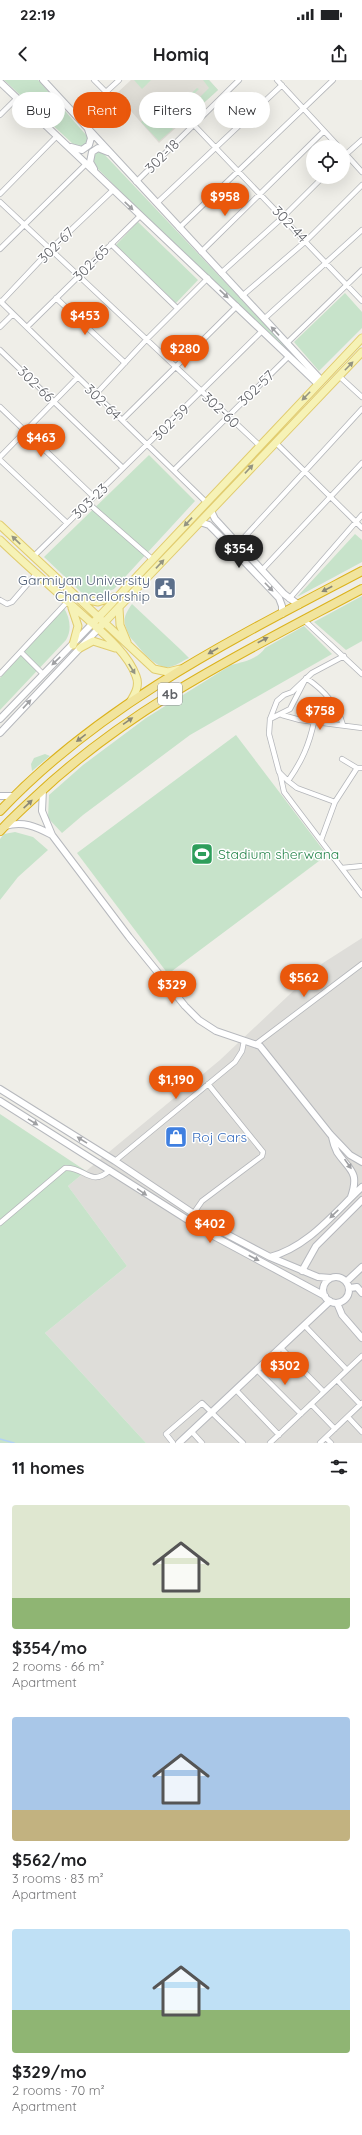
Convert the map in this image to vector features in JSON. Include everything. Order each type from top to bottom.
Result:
[{"type":"highway","name":"4b","points":[[0,811],[14,796],[62,753],[130,702],[181,669],[362,571]]},
{"type":"highway","name":"4b","points":[[2,829],[43,789],[86,752],[151,705],[244,650],[362,589]]},
{"type":"highway","points":[[237,638],[244,650]]},
{"type":"main road","points":[[43,80],[73,111]]},
{"type":"main road","points":[[0,82],[12,93]]},
{"type":"main road","points":[[49,128],[140,216],[208,278],[288,357],[304,367]]},
{"type":"main road","points":[[68,146],[82,150],[89,145],[91,138],[88,128]]},
{"type":"main road","points":[[89,128],[136,182],[287,343],[304,367],[319,382]]},
{"type":"main road","points":[[99,176],[90,162],[92,152],[98,148],[111,154]]},
{"type":"main road","points":[[0,720],[43,674],[73,645],[259,445],[362,338]]},
{"type":"main road","points":[[0,733],[362,352]]},
{"type":"main road","points":[[209,499],[218,502]]},
{"type":"main road","points":[[211,511],[215,520],[239,543],[284,597]]},
{"type":"main road","points":[[200,522],[209,525],[284,597],[299,605]]},
{"type":"main road","points":[[0,525],[104,623],[158,671],[168,672],[181,669]]},
{"type":"main road","points":[[217,533],[223,528]]},
{"type":"main road","points":[[1,542],[68,600],[118,649],[137,677],[136,694],[130,702]]},
{"type":"main road","points":[[75,595],[86,601],[98,602],[108,600],[121,592]]},
{"type":"main road","points":[[282,614],[284,597]]},
{"type":"main road","points":[[68,600],[76,614],[78,626],[73,645]]},
{"type":"main road","points":[[119,608],[120,625],[129,645]]},
{"type":"main road","points":[[80,648],[93,641],[118,649]]},
{"type":"main road","points":[[43,789],[42,811],[52,835],[185,1006],[207,1026],[225,1035],[256,1044],[268,1054],[330,1134],[350,1155],[362,1162]]},
{"type":"main road","points":[[0,796],[14,796]]},
{"type":"main road","points":[[2,829],[14,823],[29,824],[52,835]]},
{"type":"main road","points":[[0,1089],[115,1161],[193,1214],[270,1257],[318,1277],[341,1277],[347,1281],[350,1288],[346,1298],[337,1303],[330,1301],[325,1296],[210,1234],[0,1101]]},
{"type":"main road","points":[[330,1134],[337,1151],[352,1169],[354,1188],[350,1198]]},
{"type":"main road","points":[[110,1170],[115,1161]]},
{"type":"main road","points":[[270,1257],[294,1248],[320,1227],[362,1187]]},
{"type":"main road","points":[[302,1271],[311,1251],[362,1200]]},
{"type":"main road","points":[[320,1227],[327,1235]]},
{"type":"main road","points":[[347,1281],[362,1267]]},
{"type":"main road","points":[[325,1296],[324,1286],[331,1278]]},
{"type":"main road","points":[[350,1288],[357,1287],[362,1293]]},
{"type":"main road","points":[[179,1443],[213,1413],[330,1301]]},
{"type":"main road","points":[[337,1303],[342,1315],[362,1338]]},
{"type":"street","points":[[94,80],[106,92],[119,80]]},
{"type":"street","points":[[228,80],[233,85]]},
{"type":"street","name":"302-18","points":[[206,111],[239,80]]},
{"type":"street","points":[[277,80],[332,140]]},
{"type":"street","points":[[179,228],[333,80]]},
{"type":"street","points":[[157,203],[282,85]]},
{"type":"street","points":[[0,116],[12,103]]},
{"type":"street","name":"302-18","points":[[136,182],[189,128]]},
{"type":"street","name":"302-44","points":[[197,128],[240,170],[306,241],[326,265],[362,301]]},
{"type":"street","points":[[201,252],[324,131]]},
{"type":"street","points":[[0,194],[57,136]]},
{"type":"street","points":[[350,149],[362,140]]},
{"type":"street","points":[[350,160],[362,172]]},
{"type":"street","points":[[0,249],[86,164]]},
{"type":"street","points":[[221,273],[283,217],[316,184]]},
{"type":"street","points":[[242,296],[306,241],[362,185]]},
{"type":"street","name":"302-67","points":[[0,302],[51,249],[113,190]]},
{"type":"street","name":"302-60","points":[[0,202],[259,445]]},
{"type":"street","name":"302-65","points":[[27,327],[140,216]]},
{"type":"street","points":[[264,319],[326,265],[362,230]]},
{"type":"street","points":[[110,244],[177,308]]},
{"type":"street","points":[[287,343],[362,270]]},
{"type":"street","points":[[96,394],[146,339],[208,278]]},
{"type":"street","points":[[56,298],[125,363]]},
{"type":"street","name":"302-64","points":[[0,302],[174,470],[209,499]]},
{"type":"street","points":[[122,420],[237,306]]},
{"type":"street","points":[[0,327],[13,314]]},
{"type":"street","name":"302-59","points":[[148,445],[262,331]]},
{"type":"street","name":"302-66","points":[[0,350],[123,468]]},
{"type":"street","name":"302-57","points":[[174,470],[288,357]]},
{"type":"street","points":[[339,376],[362,397]]},
{"type":"street","points":[[68,523],[0,459],[78,377]]},
{"type":"street","points":[[0,407],[94,497]]},
{"type":"street","points":[[239,543],[362,409]]},
{"type":"street","points":[[275,442],[362,528]]},
{"type":"street","name":"303-23","points":[[33,557],[148,445]]},
{"type":"street","points":[[262,570],[362,462]]},
{"type":"street","points":[[88,503],[152,559]]},
{"type":"street","points":[[284,597],[362,516]]},
{"type":"street","points":[[0,600],[7,604],[12,602],[37,573]]},
{"type":"street","points":[[0,674],[68,600]]},
{"type":"street","points":[[304,620],[344,656],[360,668],[362,674]]},
{"type":"street","points":[[21,652],[43,674]]},
{"type":"street","points":[[344,656],[312,673],[292,692],[284,694],[277,701],[270,720],[269,734],[284,792],[362,895]]},
{"type":"street","points":[[270,720],[282,715],[290,709],[306,678]]},
{"type":"street","points":[[306,678],[316,685],[332,701],[339,712],[343,725]]},
{"type":"street","points":[[282,715],[314,722],[362,728]]},
{"type":"street","points":[[288,781],[302,761],[310,743],[314,722]]},
{"type":"street","points":[[321,840],[336,802],[360,768],[342,759]]},
{"type":"street","points":[[279,772],[297,788],[336,802]]},
{"type":"street","points":[[342,868],[362,866]]},
{"type":"street","points":[[256,1044],[362,965]]},
{"type":"street","points":[[115,1161],[239,1057],[244,1041]]},
{"type":"street","points":[[193,1214],[202,1201],[262,1156],[263,1152],[208,1084]]},
{"type":"street","points":[[0,1223],[66,1168],[72,1167],[84,1175],[97,1177],[105,1175],[110,1170]]},
{"type":"street","points":[[305,1326],[347,1370]]},
{"type":"street","points":[[281,1348],[324,1392]]},
{"type":"street","points":[[270,1443],[362,1356]]},
{"type":"street","points":[[258,1370],[301,1414]]},
{"type":"street","points":[[320,1443],[361,1404],[337,1380]]},
{"type":"street","points":[[237,1390],[279,1435]]},
{"type":"street","points":[[173,1443],[166,1434],[202,1403],[243,1443]]},
{"type":"street","points":[[311,1404],[335,1429]]},
{"type":"street","points":[[348,1417],[362,1432]]},
{"type":"street","points":[[192,1432],[202,1443]]},
{"type":"street","points":[[326,1438],[331,1443]]},
{"type":"shaded area","points":[[131,80],[209,80],[218,90],[206,101],[206,92],[139,92],[139,120],[131,111],[131,92],[118,92]]},
{"type":"shaded area","points":[[146,128],[176,128],[159,143]]},
{"type":"shaded area","points":[[362,938],[362,1443],[146,1443],[45,1333],[127,1266],[68,1186],[220,1060],[323,963]]},
{"type":"green space","points":[[4,80],[38,80],[48,92],[17,92]]},
{"type":"green space","points":[[134,80],[151,80],[142,89]]},
{"type":"green space","points":[[203,80],[209,80],[218,90],[206,101],[205,92],[209,88]]},
{"type":"green space","points":[[197,88],[199,89],[196,92],[193,92]]},
{"type":"green space","points":[[65,111],[73,120],[73,128],[80,128],[87,136],[87,143],[81,148],[73,144],[56,128],[65,128]]},
{"type":"green space","points":[[147,128],[172,128],[173,129],[159,141]]},
{"type":"green space","points":[[98,152],[103,153],[291,352],[290,354],[96,167],[93,159],[94,154]]},
{"type":"green space","points":[[138,222],[198,280],[176,303],[116,245]]},
{"type":"green space","points":[[345,293],[362,312],[362,328],[319,371],[294,342]]},
{"type":"green space","points":[[149,455],[195,501],[114,589],[98,596],[83,594],[44,557]]},
{"type":"green space","points":[[355,534],[362,540],[362,562],[297,597]]},
{"type":"green space","points":[[362,596],[362,641],[346,650],[314,622]]},
{"type":"green space","points":[[132,604],[189,658],[177,665],[169,667],[163,667],[152,661],[130,637],[126,627],[126,613]]},
{"type":"green space","points":[[64,608],[70,624],[66,640],[0,710],[0,678]]},
{"type":"green space","points":[[304,626],[332,654],[190,735],[83,815],[62,833],[48,818],[49,795],[83,765],[146,718],[231,665],[258,655],[265,648]]},
{"type":"green space","name":"Stadium sherwana","points":[[236,735],[327,855],[168,974],[77,853]]},
{"type":"green space","points":[[45,754],[50,756],[32,771],[31,764],[34,758]]},
{"type":"green space","points":[[15,832],[33,837],[48,850],[18,877],[0,900],[0,839],[4,834]]},
{"type":"green space","points":[[0,1114],[86,1171],[68,1186],[127,1266],[45,1333],[146,1443],[0,1443]]},
{"type":"waterway","points":[[0,1439],[14,1443]]},
{"type":"place","name":"Garmiyan University Chancellorship","points":[[165,588]]},
{"type":"place","name":"Stadium sherwana","points":[[202,854]]},
{"type":"place","name":"Roj Cars","points":[[176,1137]]}]
